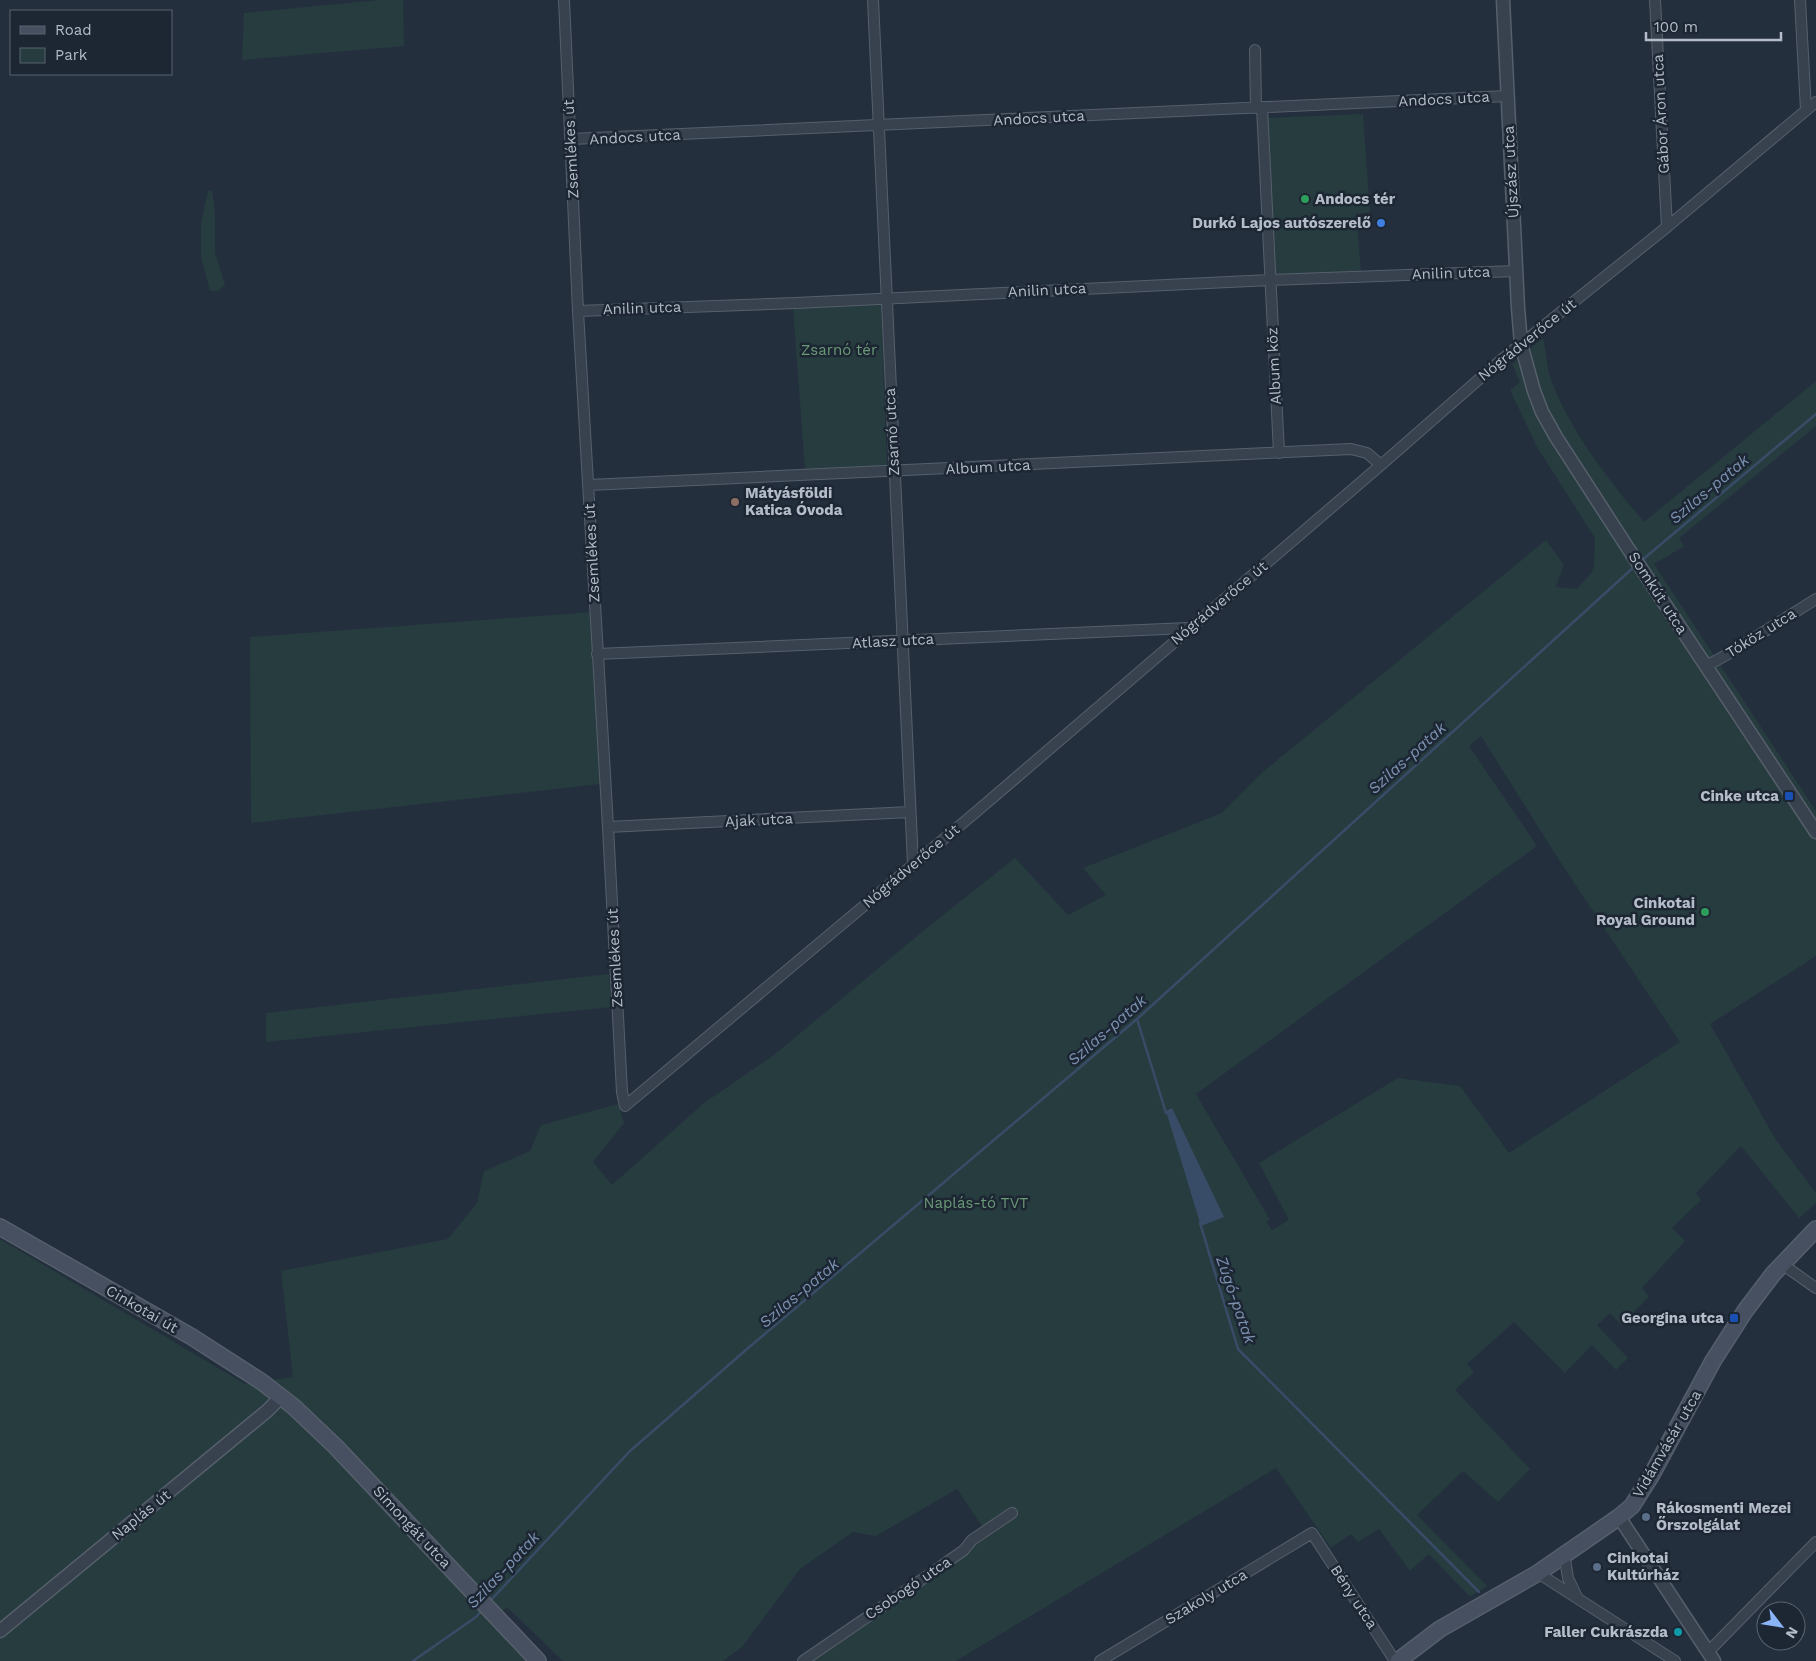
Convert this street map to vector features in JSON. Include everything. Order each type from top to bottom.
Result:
[{"type":"main road","name":"Cinkotai út","points":[[0,1226],[192,1337],[239,1366],[281,1397]]},
{"type":"main road","name":"Vidámvásár utca","points":[[1396,1661],[1440,1629],[1538,1573],[1632,1506],[1643,1491],[1713,1361],[1745,1311],[1782,1264],[1816,1229]]},
{"type":"main road","name":"Simongát utca","points":[[281,1397],[336,1447],[538,1661]]},
{"type":"street","name":"Zsemlékes út","points":[[564,0],[578,311],[622,1092],[625,1106]]},
{"type":"street","name":"Zsarnó utca","points":[[873,0],[913,864]]},
{"type":"street","name":"Újszász utca","points":[[1503,0],[1521,344]]},
{"type":"street","name":"Gábor Áron utca","points":[[1655,0],[1667,227]]},
{"type":"street","points":[[1800,0],[1806,110]]},
{"type":"street","points":[[1255,50],[1270,280]]},
{"type":"street","name":"Andocs utca","points":[[571,140],[1507,96]]},
{"type":"street","name":"Nógrádverőce út","points":[[625,1106],[1382,465],[1496,364],[1667,227],[1816,102]]},
{"type":"street","name":"Anilin utca","points":[[578,311],[796,303],[1516,270]]},
{"type":"street","name":"Album köz","points":[[1270,280],[1279,453]]},
{"type":"street","name":"Somkút utca","points":[[1521,344],[1534,391],[1542,412],[1556,437],[1816,832]]},
{"type":"street","name":"Album utca","points":[[589,485],[1351,449],[1360,450],[1382,465]]},
{"type":"street","name":"Tóköz utca","points":[[1706,666],[1816,599]]},
{"type":"street","name":"Atlasz utca","points":[[597,654],[1188,628]]},
{"type":"street","name":"Ajak utca","points":[[608,828],[910,812]]},
{"type":"street","points":[[1782,1264],[1816,1288]]},
{"type":"street","name":"Naplás út","points":[[0,1631],[267,1411],[281,1397]]},
{"type":"street","name":"Csobogó utca","points":[[803,1661],[964,1550],[972,1540],[1012,1513]]},
{"type":"street","points":[[1619,1517],[1712,1656],[1816,1542]]},
{"type":"street","name":"Szakoly utca","points":[[1100,1661],[1312,1533]]},
{"type":"street","name":"Bény utca","points":[[1312,1533],[1396,1661]]},
{"type":"street","points":[[1564,1553],[1568,1578],[1578,1598]]},
{"type":"street","points":[[1538,1573],[1675,1661]]},
{"type":"green space","points":[[380,0],[403,0],[404,46],[242,60],[244,13]]},
{"type":"green space","points":[[1363,114],[1370,212],[1356,214],[1361,271],[1273,275],[1266,118]]},
{"type":"green space","points":[[212,190],[215,213],[215,253],[225,284],[218,291],[210,291],[201,257],[201,223],[208,191]]},
{"type":"green space","name":"Zsarnó tér","points":[[881,303],[887,466],[805,470],[793,308]]},
{"type":"green space","name":"Naplás-tó TVT","points":[[1543,338],[1551,380],[1569,418],[1604,472],[1644,522],[1816,381],[1816,426],[1679,538],[1684,546],[1654,564],[1816,811],[1816,956],[1710,1024],[1776,1140],[1816,1193],[1816,1203],[1799,1218],[1741,1146],[1696,1193],[1701,1200],[1672,1228],[1685,1241],[1642,1288],[1649,1297],[1621,1325],[1610,1313],[1597,1325],[1628,1358],[1616,1370],[1592,1345],[1565,1373],[1514,1322],[1467,1364],[1474,1372],[1455,1390],[1530,1469],[1498,1502],[1463,1471],[1417,1515],[1487,1586],[1470,1597],[1429,1554],[1410,1571],[1379,1529],[1358,1542],[1351,1534],[1331,1548],[1276,1468],[956,1661],[805,1661],[971,1552],[984,1529],[957,1489],[876,1536],[853,1532],[800,1569],[742,1647],[723,1661],[563,1661],[507,1607],[491,1621],[529,1661],[0,1661],[0,1239],[245,1384],[293,1377],[281,1271],[448,1239],[477,1203],[484,1171],[530,1151],[541,1125],[618,1104],[624,1123],[593,1162],[612,1185],[704,1103],[774,1055],[928,927],[1015,858],[1068,915],[1106,895],[1083,868],[1222,813],[1264,771],[1546,540],[1564,565],[1556,587],[1577,589],[1592,572],[1595,538],[1537,447],[1510,390],[1520,382],[1512,364]],"holes":[[[1481,736],[1561,863],[1680,1042],[1509,1153],[1460,1086],[1398,1078],[1259,1163],[1289,1220],[1272,1230],[1266,1221],[1270,1220],[1196,1094],[1537,846],[1469,746]]]},
{"type":"green space","points":[[593,612],[600,784],[251,823],[250,637]]},
{"type":"green space","points":[[609,974],[611,1007],[266,1042],[266,1013]]},
{"type":"water","points":[[1172,1108],[1224,1217],[1201,1226],[1166,1111]]},
{"type":"waterway","name":"Szilas-patak","points":[[1641,561],[1816,414]]},
{"type":"waterway","name":"Szilas-patak","points":[[490,1601],[630,1451],[747,1349],[1137,1019],[1635,566]]},
{"type":"waterway","name":"Zúgó-patak","points":[[1137,1019],[1166,1113]]},
{"type":"waterway","name":"Zúgó-patak","points":[[1200,1223],[1238,1349],[1479,1592]]},
{"type":"waterway","name":"Szilas-patak","points":[[413,1661],[476,1617],[483,1609]]},
{"type":"place","name":"Andocs tér","points":[[1305,199]]},
{"type":"place","name":"Durkó Lajos autószerelő","points":[[1381,223]]},
{"type":"place","name":"Mátyásföldi Katica Óvoda","points":[[735,502]]},
{"type":"place","name":"Cinke utca","points":[[1789,796]]},
{"type":"place","name":"Cinkotai Royal Ground","points":[[1705,912]]},
{"type":"place","name":"Georgina utca","points":[[1734,1318]]},
{"type":"place","name":"Rákosmenti Mezei Őrszolgálat","points":[[1646,1517]]},
{"type":"place","name":"Cinkotai Kultúrház","points":[[1597,1567]]},
{"type":"place","name":"Faller Cukrászda","points":[[1678,1632]]}]
